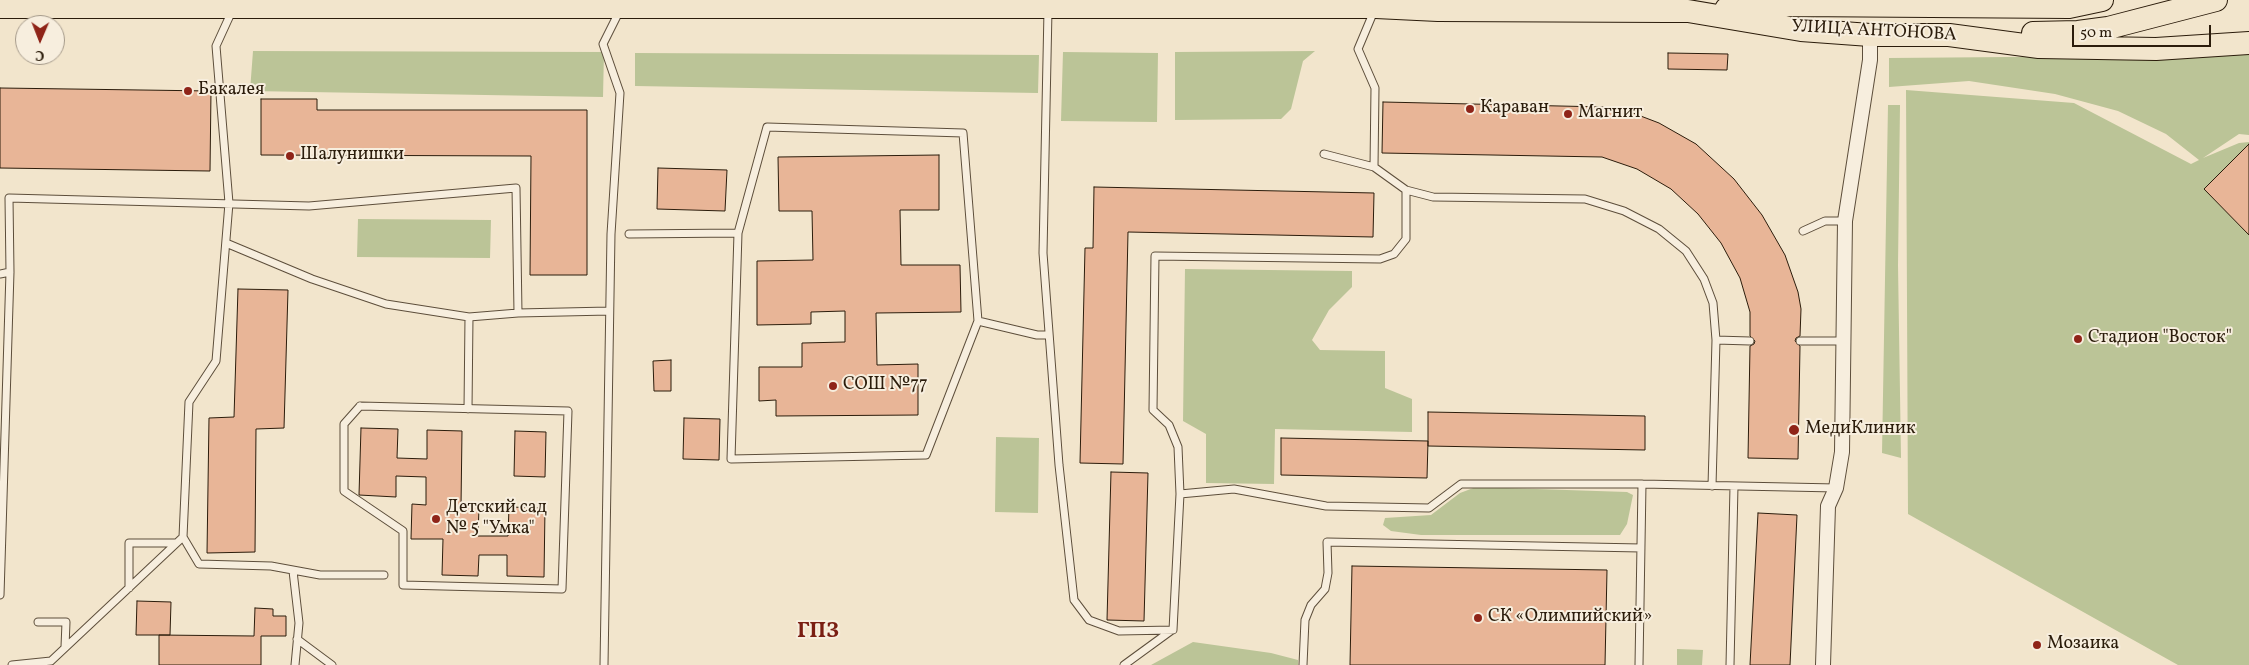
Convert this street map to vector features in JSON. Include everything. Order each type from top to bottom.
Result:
[{"type":"main road","points":[[1688,11],[1794,2],[1997,3],[2069,7],[2102,0]]},
{"type":"main road","points":[[1949,35],[2078,32],[2108,28],[2216,0]]},
{"type":"main road","name":"УЛИЦА АНТОНОВА","points":[[0,7],[234,7],[478,3],[539,3],[621,7],[675,3],[1001,3],[1048,7],[1169,3],[1376,7],[1438,5],[1688,11],[1801,30],[1870,36],[1949,35],[2038,47],[2156,49],[2249,43]]},
{"type":"main road","points":[[1864,3],[1870,36]]},
{"type":"street","points":[[1823,665],[1828,506],[1836,488],[1842,452],[1845,221],[1870,60],[1870,36]]},
{"type":"lane","points":[[234,7],[216,46],[229,203],[216,361],[189,402],[183,537],[199,564],[271,566],[320,574],[384,575]]},
{"type":"lane","points":[[604,665],[611,234],[620,92],[603,44],[621,7]]},
{"type":"lane","points":[[1048,7],[1043,253],[1059,465],[1074,600],[1089,620],[1119,631],[1172,630]]},
{"type":"lane","points":[[1374,167],[1375,88],[1358,49],[1376,7]]},
{"type":"lane","points":[[767,128],[963,133],[978,321],[926,455],[731,459],[738,233],[767,128]]},
{"type":"lane","points":[[1324,154],[1374,167],[1406,190],[1433,197],[1585,199],[1624,211],[1659,229],[1686,251],[1704,279],[1710,295],[1716,340],[1712,486]]},
{"type":"lane","points":[[0,595],[10,272],[9,198],[309,206],[516,188],[518,313]]},
{"type":"lane","points":[[1172,630],[1180,494],[1178,446],[1168,425],[1153,410],[1155,256],[1380,259],[1394,254],[1406,239],[1406,190]]},
{"type":"lane","points":[[1803,231],[1825,222],[1845,221]]},
{"type":"lane","points":[[630,234],[738,233]]},
{"type":"lane","points":[[226,243],[312,279],[386,304],[469,317],[518,313],[609,311]]},
{"type":"lane","points":[[0,274],[10,272]]},
{"type":"lane","points":[[468,409],[469,317]]},
{"type":"lane","points":[[978,321],[1037,335],[1049,335]]},
{"type":"lane","points":[[1716,340],[1750,341]]},
{"type":"lane","points":[[1800,341],[1844,341]]},
{"type":"lane","points":[[360,406],[468,409],[568,411],[562,589],[403,585],[403,531],[344,491],[344,424],[360,406]]},
{"type":"lane","points":[[1180,494],[1234,489],[1326,506],[1429,508],[1461,484],[1642,484],[1836,488]]},
{"type":"lane","points":[[1639,665],[1642,484]]},
{"type":"lane","points":[[1730,665],[1734,486]]},
{"type":"lane","points":[[12,665],[51,661],[183,537]]},
{"type":"lane","points":[[129,588],[130,542],[176,543]]},
{"type":"lane","points":[[1303,665],[1305,620],[1311,605],[1324,589],[1328,573],[1327,542],[1641,548]]},
{"type":"lane","points":[[293,571],[299,623],[295,665]]},
{"type":"lane","points":[[38,622],[66,622],[66,647]]},
{"type":"lane","points":[[1124,665],[1172,630]]},
{"type":"lane","points":[[297,640],[332,665]]},
{"type":"green space","points":[[253,51],[604,52],[603,97],[250,91]]},
{"type":"green space","points":[[1315,51],[1303,61],[1291,109],[1281,119],[1175,120],[1175,52]]},
{"type":"green space","points":[[1063,52],[1158,53],[1157,122],[1061,121]]},
{"type":"green space","points":[[635,53],[1039,55],[1038,93],[635,86]]},
{"type":"green space","name":"Стадион \"Восток\"","points":[[2249,55],[2249,135],[2239,134],[2203,158],[2239,143],[2249,142],[2249,665],[2178,665],[1908,514],[1906,90],[2074,103],[2191,164],[2199,160],[2166,134],[2118,111],[2055,94],[1969,81],[1889,87],[1889,58]]},
{"type":"green space","points":[[1888,105],[1900,105],[1898,265],[1901,458],[1882,453]]},
{"type":"green space","points":[[358,219],[491,220],[490,258],[357,257]]},
{"type":"green space","points":[[1185,269],[1352,271],[1352,287],[1329,310],[1312,340],[1320,350],[1385,351],[1385,388],[1412,399],[1412,432],[1275,429],[1274,484],[1206,483],[1206,434],[1183,421]]},
{"type":"green space","points":[[996,437],[1039,438],[1038,513],[995,512]]},
{"type":"green space","points":[[1476,487],[1627,492],[1633,495],[1627,524],[1620,535],[1421,535],[1391,531],[1383,525],[1385,518],[1431,515],[1460,493]]},
{"type":"green space","points":[[1193,642],[1271,653],[1298,660],[1298,665],[1151,665]]},
{"type":"green space","points":[[1677,649],[1703,650],[1702,665],[1677,665]]},
{"type":"building","points":[[1668,53],[1728,54],[1727,70],[1668,69]]},
{"type":"building","points":[[0,88],[211,91],[210,171],[0,168]]},
{"type":"building","points":[[261,99],[317,99],[317,110],[587,110],[587,275],[530,275],[531,156],[261,155]]},
{"type":"building","points":[[1383,102],[1604,107],[1625,110],[1659,123],[1696,144],[1734,179],[1762,215],[1785,255],[1798,292],[1801,309],[1800,336],[1795,341],[1800,346],[1798,459],[1748,458],[1750,346],[1755,341],[1750,336],[1750,312],[1740,278],[1721,243],[1698,214],[1671,189],[1637,169],[1602,157],[1382,153]]},
{"type":"building","points":[[2249,144],[2249,235],[2204,189]]},
{"type":"building","points":[[939,155],[939,210],[900,210],[901,265],[960,265],[961,312],[876,313],[877,365],[918,364],[918,415],[776,416],[776,400],[759,401],[759,367],[802,367],[802,343],[845,342],[845,311],[811,312],[811,324],[757,325],[757,261],[813,260],[812,211],[779,211],[778,157]]},
{"type":"building","points":[[658,168],[727,170],[725,211],[657,209]]},
{"type":"building","points":[[1094,187],[1374,193],[1373,237],[1128,232],[1123,464],[1080,463],[1085,248],[1093,248]]},
{"type":"building","points":[[238,289],[288,290],[284,428],[256,429],[255,552],[207,553],[209,418],[234,417]]},
{"type":"building","points":[[671,360],[671,391],[654,391],[653,361]]},
{"type":"building","points":[[1428,412],[1645,416],[1645,450],[1428,446]]},
{"type":"building","points":[[684,418],[720,419],[719,460],[683,459]]},
{"type":"building","points":[[361,428],[398,429],[397,458],[427,459],[427,430],[462,431],[461,506],[479,507],[478,536],[508,536],[509,507],[545,508],[544,577],[507,576],[507,555],[479,555],[478,576],[442,575],[443,539],[411,539],[412,504],[426,505],[426,477],[396,476],[396,497],[359,495]]},
{"type":"building","points":[[515,431],[546,432],[545,477],[514,476]]},
{"type":"building","points":[[1281,438],[1428,441],[1427,478],[1281,475]]},
{"type":"building","points":[[1111,472],[1148,473],[1144,621],[1107,620]]},
{"type":"building","points":[[1758,513],[1797,515],[1790,665],[1750,665]]},
{"type":"building","name":"СК «Олимпийский»","points":[[1352,566],[1607,570],[1605,665],[1350,665]]},
{"type":"building","points":[[137,601],[171,602],[170,635],[136,635]]},
{"type":"building","points":[[255,608],[273,609],[273,616],[286,616],[286,636],[261,636],[261,665],[159,665],[159,635],[254,636]]},
{"type":"place","name":"Бакалея","points":[[188,91]]},
{"type":"place","name":"Караван","points":[[1470,109]]},
{"type":"place","name":"Магнит","points":[[1568,114]]},
{"type":"place","name":"Шалунишки","points":[[290,156]]},
{"type":"place","name":"Стадион \"Восток\"","points":[[2078,339]]},
{"type":"place","name":"СОШ №77","points":[[833,386]]},
{"type":"place","name":"МедиКлиник","points":[[1794,430]]},
{"type":"place","name":"Детский сад № 5 \"Умка\"","points":[[436,519]]},
{"type":"place","name":"СК «Олимпийский»","points":[[1478,618]]},
{"type":"place","name":"Мозаика","points":[[2037,645]]},
{"type":"district","name":"ГПЗ","points":[[818,633]]}]
